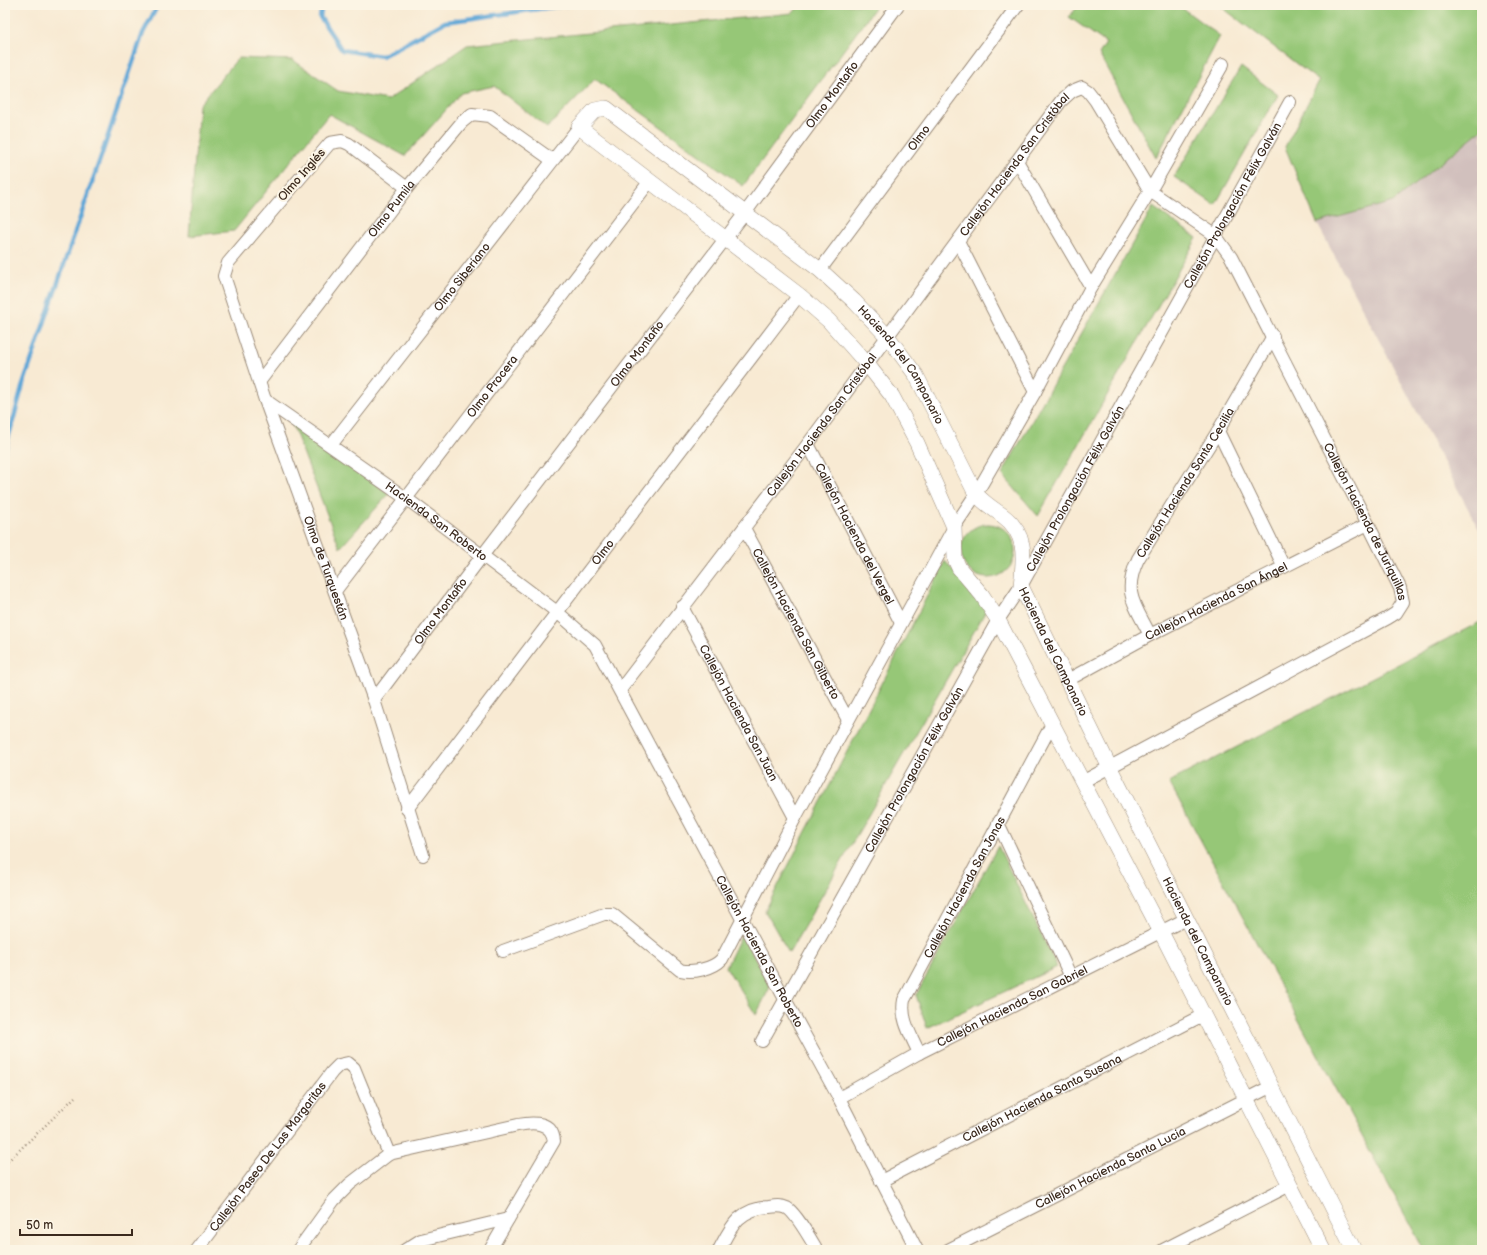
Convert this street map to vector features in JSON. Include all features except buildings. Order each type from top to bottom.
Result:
[{"type":"street","name":"Olmo Montaño","points":[[374,700],[482,556],[745,213],[898,5]]},
{"type":"street","name":"Olmo","points":[[820,270],[1018,5]]},
{"type":"street","points":[[503,951],[604,914],[612,914],[680,970],[689,972],[717,965],[722,959],[795,818],[954,527],[976,494],[1035,392],[1091,287],[1150,191],[1223,64]]},
{"type":"street","name":"Callejón Hacienda San Cristóbal","points":[[620,690],[808,444],[1066,95],[1082,87],[1088,91],[1095,100],[1150,191]]},
{"type":"street","name":"Callejón Prolongación Félix Galván","points":[[762,1041],[786,1001],[998,620],[1021,586],[1290,102]]},
{"type":"street","name":"Hacienda del Campanario","points":[[595,110],[606,108],[820,270],[854,301],[888,337],[916,375],[976,494],[984,504],[1013,525],[1018,534],[1024,555],[1021,586],[1066,681],[1354,1250]]},
{"type":"street","name":"Olmo Siberiano","points":[[331,445],[552,160],[595,110]]},
{"type":"street","name":"Olmo Pumila","points":[[259,382],[407,188],[462,122],[472,114],[490,116],[552,160]]},
{"type":"street","name":"Hacienda del Campanario","points":[[579,127],[799,296],[829,322],[867,364],[899,408],[917,443],[954,527],[955,559],[959,568],[982,595],[998,620],[1161,932],[1323,1250]]},
{"type":"street","name":"Olmo Inglés","points":[[225,282],[225,270],[228,263],[330,143],[342,141],[349,144],[407,188]]},
{"type":"street","points":[[1017,161],[1091,287]]},
{"type":"street","name":"Olmo Procera","points":[[335,591],[650,181]]},
{"type":"street","name":"Callejón Hacienda de Juriquillas","points":[[1082,782],[1109,766],[1396,613],[1403,602],[1400,588],[1232,257],[1215,235],[1150,191]]},
{"type":"street","points":[[958,241],[1035,392]]},
{"type":"street","name":"Olmo de Turquestán","points":[[225,282],[265,400],[374,700],[407,809],[423,855]]},
{"type":"street","name":"Olmo","points":[[407,809],[799,296]]},
{"type":"street","name":"Callejón Hacienda Santa Cecilia","points":[[1150,635],[1130,595],[1131,574],[1138,559],[1218,431],[1273,336]]},
{"type":"street","name":"Hacienda San Roberto","points":[[265,400],[407,499],[557,612],[585,635],[600,653]]},
{"type":"street","points":[[1218,431],[1284,568]]},
{"type":"street","name":"Callejón Hacienda del Vergel","points":[[808,444],[901,623]]},
{"type":"street","name":"Callejón Hacienda San Ángel","points":[[1066,681],[1150,635],[1368,524]]},
{"type":"street","name":"Callejón Hacienda San Gilberto","points":[[744,528],[848,720]]},
{"type":"street","name":"Callejón Hacienda San Juan","points":[[682,607],[795,818]]},
{"type":"street","name":"Callejón Hacienda San Roberto","points":[[600,653],[786,1001],[840,1098],[917,1250]]},
{"type":"street","name":"Callejón Hacienda San Jonas","points":[[919,1053],[905,1023],[902,1008],[904,1000],[1052,724]]},
{"type":"street","points":[[998,823],[1071,977]]},
{"type":"street","name":"Callejón Hacienda San Gabriel","points":[[840,1098],[919,1053],[1186,919]]},
{"type":"street","name":"Callejón Hacienda Santa Susana","points":[[881,1181],[1203,1015]]},
{"type":"street","name":"Callejón Paseo De Las Margaritas","points":[[197,1250],[332,1072],[339,1065],[348,1063],[354,1068],[390,1154]]},
{"type":"street","name":"Callejón Hacienda Santa Lucia","points":[[948,1250],[1272,1086]]},
{"type":"street","points":[[298,1250],[334,1200],[350,1184],[390,1154],[525,1124],[538,1123],[546,1126],[552,1133],[554,1141],[490,1250]]},
{"type":"street","points":[[1163,1250],[1290,1185]]},
{"type":"street","points":[[719,1250],[736,1219],[750,1211],[766,1207],[782,1206],[787,1208],[816,1249]]},
{"type":"street","points":[[405,1250],[421,1240],[508,1219]]},
{"type":"path","points":[[5,1164],[75,1097]]},
{"type":"shaded area","points":[[1482,129],[1482,535],[1317,223],[1393,202]]},
{"type":"green space","points":[[800,5],[877,5],[743,186],[595,79],[547,128],[494,86],[461,93],[405,156],[329,114],[234,231],[189,236],[199,105],[238,58],[293,60],[338,91],[388,100],[467,45],[793,13]]},
{"type":"green space","points":[[1079,5],[1178,5],[1220,36],[1156,158],[1099,54],[1106,43],[1069,17]]},
{"type":"green space","points":[[1219,5],[1482,5],[1482,129],[1393,202],[1317,223],[1285,147],[1319,81]]},
{"type":"green space","points":[[1241,67],[1278,95],[1215,205],[1174,177]]},
{"type":"green space","points":[[1153,207],[1197,238],[1038,516],[1002,474]]},
{"type":"green space","points":[[288,413],[389,494],[340,548]]},
{"type":"green space","points":[[988,524],[998,526],[1007,532],[1013,541],[1015,551],[1013,561],[1007,570],[998,576],[988,578],[978,576],[969,570],[963,561],[961,551],[963,541],[969,532],[978,526]]},
{"type":"green space","points":[[945,561],[987,609],[789,953],[765,911]]},
{"type":"green space","points":[[1482,621],[1482,1250],[1424,1250],[1169,782]]},
{"type":"green space","points":[[998,846],[1057,967],[927,1028],[916,995]]},
{"type":"green space","points":[[742,934],[770,987],[756,1015],[726,967]]},
{"type":"waterway","points":[[5,450],[22,388],[143,33],[158,5]]},
{"type":"waterway","points":[[322,5],[320,17],[342,50],[382,56],[445,22],[567,5]]}]
